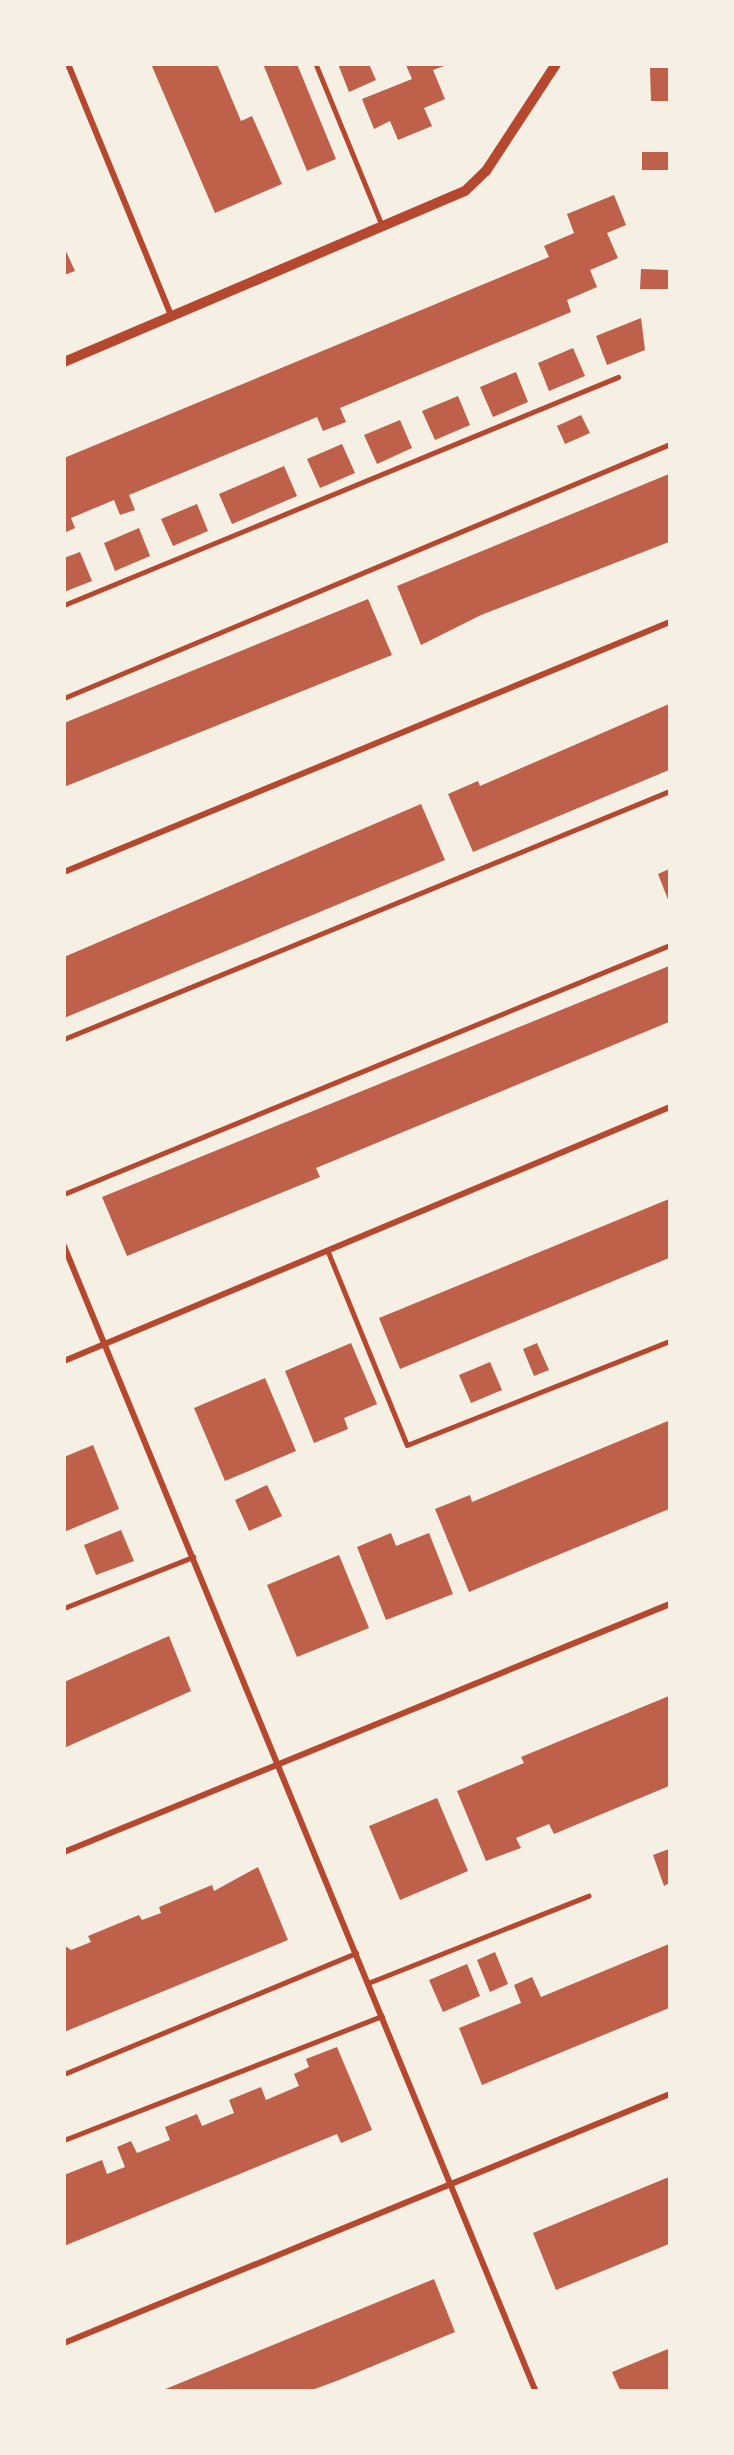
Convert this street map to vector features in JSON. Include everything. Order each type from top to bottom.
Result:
[{"type":"street","points":[[68,64],[173,318]]},
{"type":"street","points":[[64,362],[384,230],[477,183],[556,64]]},
{"type":"street","points":[[64,872],[669,622]]},
{"type":"street","points":[[64,1361],[669,1107]]},
{"type":"street","points":[[64,1246],[535,2391]]},
{"type":"street","points":[[64,1852],[669,1604]]},
{"type":"street","points":[[64,2343],[669,2094]]},
{"type":"lane","points":[[316,64],[384,230]]},
{"type":"lane","points":[[64,605],[618,377]]},
{"type":"lane","points":[[64,698],[669,444]]},
{"type":"lane","points":[[64,1039],[669,791]]},
{"type":"lane","points":[[64,1194],[669,945]]},
{"type":"lane","points":[[328,1251],[407,1445],[669,1341]]},
{"type":"lane","points":[[64,1608],[193,1557]]},
{"type":"lane","points":[[368,1983],[588,1896]]},
{"type":"lane","points":[[64,2074],[356,1953]]},
{"type":"lane","points":[[64,2140],[382,2016]]},
{"type":"building","points":[[151,64],[217,64],[241,121],[252,116],[282,184],[215,213]]},
{"type":"building","points":[[263,64],[297,64],[336,159],[307,171]]},
{"type":"building","points":[[338,64],[369,64],[376,80],[349,92]]},
{"type":"building","points":[[406,65],[447,65],[433,70],[445,99],[424,108],[432,126],[398,140],[390,121],[374,129],[362,99],[412,79]]},
{"type":"building","points":[[650,68],[669,68],[669,101],[651,101]]},
{"type":"building","points":[[642,152],[669,152],[669,170],[642,170]]},
{"type":"building","points":[[614,195],[626,225],[607,233],[618,258],[590,270],[597,287],[567,300],[571,312],[340,408],[346,422],[323,431],[317,417],[129,495],[135,510],[120,515],[114,500],[71,518],[75,528],[64,533],[64,458],[549,257],[544,246],[574,233],[567,214]]},
{"type":"building","points":[[64,247],[75,271],[64,275]]},
{"type":"building","points":[[641,269],[669,270],[669,289],[640,289]]},
{"type":"building","points":[[641,318],[645,350],[607,365],[596,336]]},
{"type":"building","points":[[573,348],[585,376],[549,391],[538,363]]},
{"type":"building","points":[[516,372],[528,402],[493,417],[480,387]]},
{"type":"building","points":[[458,396],[470,425],[435,440],[422,411]]},
{"type":"building","points":[[581,415],[590,433],[565,444],[557,426]]},
{"type":"building","points":[[400,420],[412,448],[377,464],[364,435]]},
{"type":"building","points":[[342,444],[355,473],[320,488],[307,459]]},
{"type":"building","points":[[284,466],[297,496],[232,524],[219,494]]},
{"type":"building","points":[[669,474],[669,542],[481,615],[421,645],[397,586]]},
{"type":"building","points":[[197,504],[208,531],[173,546],[161,519]]},
{"type":"building","points":[[139,528],[150,556],[115,571],[104,543]]},
{"type":"building","points":[[80,552],[92,581],[64,592],[64,558]]},
{"type":"building","points":[[368,599],[392,655],[64,787],[64,723]]},
{"type":"building","points":[[669,704],[669,770],[473,852],[448,794],[478,781],[480,786]]},
{"type":"building","points":[[421,804],[445,860],[64,1018],[64,957]]},
{"type":"building","points":[[669,869],[669,902],[658,874]]},
{"type":"building","points":[[669,966],[669,1022],[316,1168],[320,1177],[127,1256],[102,1197]]},
{"type":"building","points":[[669,1199],[669,1258],[400,1369],[379,1318]]},
{"type":"building","points":[[351,1343],[377,1404],[344,1418],[348,1429],[314,1443],[285,1371]]},
{"type":"building","points":[[537,1343],[549,1370],[534,1376],[523,1349]]},
{"type":"building","points":[[490,1362],[502,1390],[471,1403],[459,1375]]},
{"type":"building","points":[[265,1378],[296,1451],[225,1481],[194,1408]]},
{"type":"building","points":[[669,1413],[669,1509],[469,1592],[435,1509],[470,1495],[472,1502],[668,1421]]},
{"type":"building","points":[[93,1445],[119,1509],[64,1532],[64,1457]]},
{"type":"building","points":[[267,1485],[282,1516],[249,1531],[235,1500]]},
{"type":"building","points":[[121,1530],[134,1561],[96,1575],[84,1545]]},
{"type":"building","points":[[391,1533],[396,1546],[429,1533],[453,1594],[386,1620],[357,1547]]},
{"type":"building","points":[[339,1555],[369,1628],[297,1657],[267,1585]]},
{"type":"building","points":[[169,1636],[191,1691],[64,1748],[64,1682]]},
{"type":"building","points":[[669,1696],[669,1786],[554,1834],[549,1824],[516,1838],[521,1848],[486,1861],[457,1791],[524,1763],[521,1757]]},
{"type":"building","points":[[437,1798],[468,1871],[400,1900],[369,1826]]},
{"type":"building","points":[[669,1849],[669,1883],[664,1886],[653,1855]]},
{"type":"building","points":[[258,1867],[288,1940],[64,2032],[64,1945],[71,1950],[91,1942],[88,1936],[139,1915],[142,1920],[161,1913],[159,1907],[212,1885],[214,1891]]},
{"type":"building","points":[[669,1944],[669,2008],[482,2085],[459,2028],[521,2003],[514,1985],[532,1977],[541,1997]]},
{"type":"building","points":[[495,1952],[508,1984],[490,1992],[477,1960]]},
{"type":"building","points":[[467,1964],[480,1996],[443,2012],[429,1980]]},
{"type":"building","points":[[337,2047],[372,2130],[341,2143],[337,2134],[64,2246],[64,2175],[102,2160],[107,2174],[125,2167],[117,2147],[131,2141],[137,2153],[170,2140],[165,2127],[197,2114],[202,2126],[234,2113],[229,2100],[261,2087],[266,2100],[299,2086],[294,2074],[309,2067],[306,2059]]},
{"type":"building","points":[[669,2177],[669,2244],[556,2290],[533,2233]]},
{"type":"building","points":[[434,2279],[455,2332],[339,2380],[312,2390],[163,2390]]},
{"type":"building","points":[[668,2349],[669,2390],[620,2390],[612,2372]]}]
